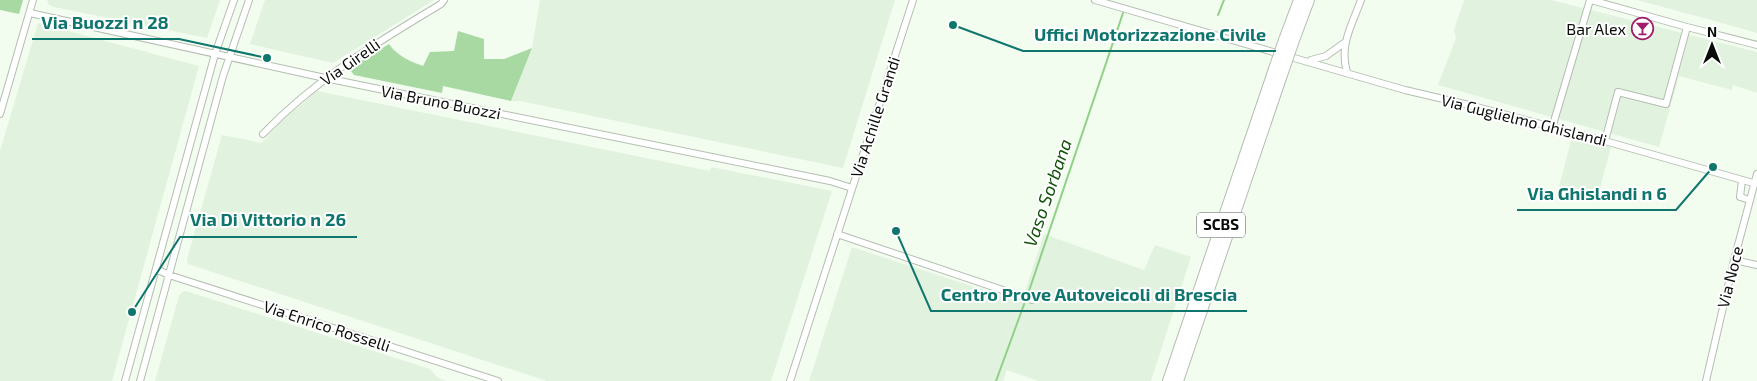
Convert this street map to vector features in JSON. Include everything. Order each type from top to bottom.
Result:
[{"type":"highway","name":"SCBS","points":[[1168,381],[1289,42],[1299,0]]},
{"type":"highway","name":"SCBS","points":[[1289,42],[1309,0]]},
{"type":"highway","name":"SCBS","points":[[1178,381],[1279,71]]},
{"type":"street","points":[[0,114],[33,0]]},
{"type":"street","points":[[125,381],[215,54],[234,0]]},
{"type":"street","points":[[140,381],[230,57],[249,0]]},
{"type":"street","name":"Via Girelli","points":[[263,134],[288,109],[325,78],[391,34],[441,4],[444,0]]},
{"type":"street","name":"Via Achille Grandi","points":[[790,381],[913,0]]},
{"type":"street","points":[[1095,0],[1273,52]]},
{"type":"street","points":[[1346,72],[1343,60],[1344,43],[1361,0]]},
{"type":"street","points":[[1552,128],[1590,0],[1757,44]]},
{"type":"street","name":"Via Bruno Buozzi","points":[[30,13],[325,78],[821,179],[852,188]]},
{"type":"street","points":[[1605,141],[1618,92],[1666,104],[1687,27]]},
{"type":"street","points":[[1302,60],[1315,60],[1326,56],[1344,43]]},
{"type":"street","name":"Via Guglielmo Ghislandi","points":[[1294,58],[1346,72],[1357,77],[1605,141],[1753,183]]},
{"type":"street","name":"Via Noce","points":[[1706,381],[1734,260],[1753,196],[1753,183],[1757,174]]},
{"type":"street","points":[[1742,180],[1740,197],[1753,196]]},
{"type":"street","points":[[838,234],[1032,300]]},
{"type":"street","points":[[1734,260],[1757,265]]},
{"type":"street","name":"Via Enrico Rosselli","points":[[156,269],[169,275],[498,381]]},
{"type":"shaded area","points":[[47,0],[220,0],[207,38],[54,7],[49,5]]},
{"type":"shaded area","points":[[265,0],[434,0],[333,63],[250,44]]},
{"type":"shaded area","points":[[540,0],[895,0],[843,168],[520,101],[511,101],[532,48]]},
{"type":"shaded area","points":[[1464,0],[1551,0],[1757,52],[1757,93],[1733,85],[1732,90],[1679,76],[1659,147],[1438,85],[1456,38],[1454,30]]},
{"type":"shaded area","points":[[1637,0],[1757,0],[1757,33],[1711,20]]},
{"type":"shaded area","points":[[38,23],[199,66],[112,381],[0,381],[0,151]]},
{"type":"shaded area","points":[[317,91],[710,171],[711,167],[832,191],[771,381],[547,381],[188,264],[187,259],[222,135],[262,143],[282,121]]},
{"type":"shaded area","points":[[1572,137],[1611,147],[1598,196],[1559,187]]},
{"type":"shaded area","points":[[1044,234],[1144,270],[1155,245],[1191,257],[1151,381],[1038,381],[1007,370],[1003,381],[809,381],[852,247],[1023,303],[1025,291]]},
{"type":"shaded area","points":[[186,291],[430,369],[438,378],[446,381],[155,381],[179,296],[182,292]]},
{"type":"green space","points":[[0,0],[23,0],[19,14],[0,10]]},
{"type":"green space","points":[[458,31],[484,39],[484,59],[504,59],[532,48],[511,101],[443,86],[442,93],[354,75],[351,71],[351,67],[389,44],[404,58],[423,66],[430,52],[454,51]]},
{"type":"waterway","name":"Vaso Sorbana","points":[[1218,15],[1224,0]]},
{"type":"waterway","name":"Vaso Sorbana","points":[[996,381],[1030,288],[1123,13]]},
{"type":"place","name":"Uffici Motorizzazione Civile","points":[[953,25]]},
{"type":"place","name":"Bar Alex","points":[[1642,29]]},
{"type":"place","name":"Via Buozzi n 28","points":[[267,58]]},
{"type":"place","name":"Via Ghislandi n 6","points":[[1713,167]]},
{"type":"place","name":"Centro Prove Autoveicoli di Brescia","points":[[896,231]]},
{"type":"place","name":"Via Di Vittorio n 26","points":[[132,312]]}]
